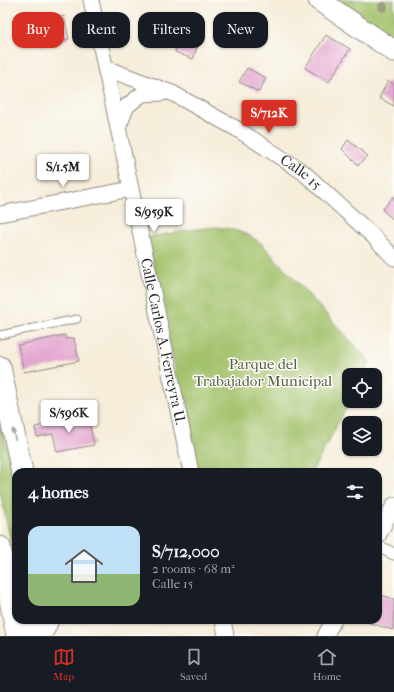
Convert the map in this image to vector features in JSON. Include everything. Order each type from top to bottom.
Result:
[{"type":"main road","points":[[319,0],[394,51]]},
{"type":"main road","points":[[0,367],[21,468]]},
{"type":"main road","points":[[0,547],[12,600]]},
{"type":"main road","points":[[16,624],[17,636]]},
{"type":"main road","points":[[22,624],[27,630],[37,632],[44,629],[46,624]]},
{"type":"main road","points":[[52,624],[55,636]]},
{"type":"street","name":"Calle Carlos A. Ferreyra U.","points":[[91,0],[191,468]]},
{"type":"street","name":"Calle 15","points":[[105,68],[172,93],[237,129],[303,172],[374,237],[394,258]]},
{"type":"street","points":[[118,128],[127,106],[142,94],[172,93]]},
{"type":"street","points":[[0,214],[131,189]]},
{"type":"street","points":[[382,528],[394,505]]},
{"type":"street","points":[[382,548],[394,554]]},
{"type":"street","points":[[224,624],[226,636]]},
{"type":"street","points":[[325,636],[332,624]]},
{"type":"lane","points":[[0,335],[77,319]]},
{"type":"green space","points":[[334,0],[394,0],[394,45]]},
{"type":"green space","name":"Parque del Trabajador Municipal","points":[[215,227],[240,232],[251,237],[262,244],[370,362],[367,368],[342,368],[342,408],[346,408],[314,468],[195,468],[148,237]]},
{"type":"green space","points":[[0,418],[12,474],[12,547],[0,492]]},
{"type":"building","points":[[64,16],[69,39],[64,40]]},
{"type":"building","points":[[326,35],[350,49],[329,82],[305,68]]},
{"type":"building","points":[[176,48],[197,48],[193,59],[175,52]]},
{"type":"building","points":[[247,68],[266,78],[259,92],[239,82]]},
{"type":"building","points":[[388,81],[394,84],[394,106],[379,98]]},
{"type":"building","points":[[348,140],[368,156],[358,165],[342,149]]},
{"type":"building","points":[[394,196],[394,220],[382,210]]},
{"type":"building","points":[[65,335],[66,339],[74,338],[79,361],[24,372],[18,345]]},
{"type":"building","points":[[88,416],[94,445],[57,452],[53,434],[37,437],[35,427]]},
{"type":"building","points":[[382,595],[394,599],[393,630],[373,624],[382,624]]}]
